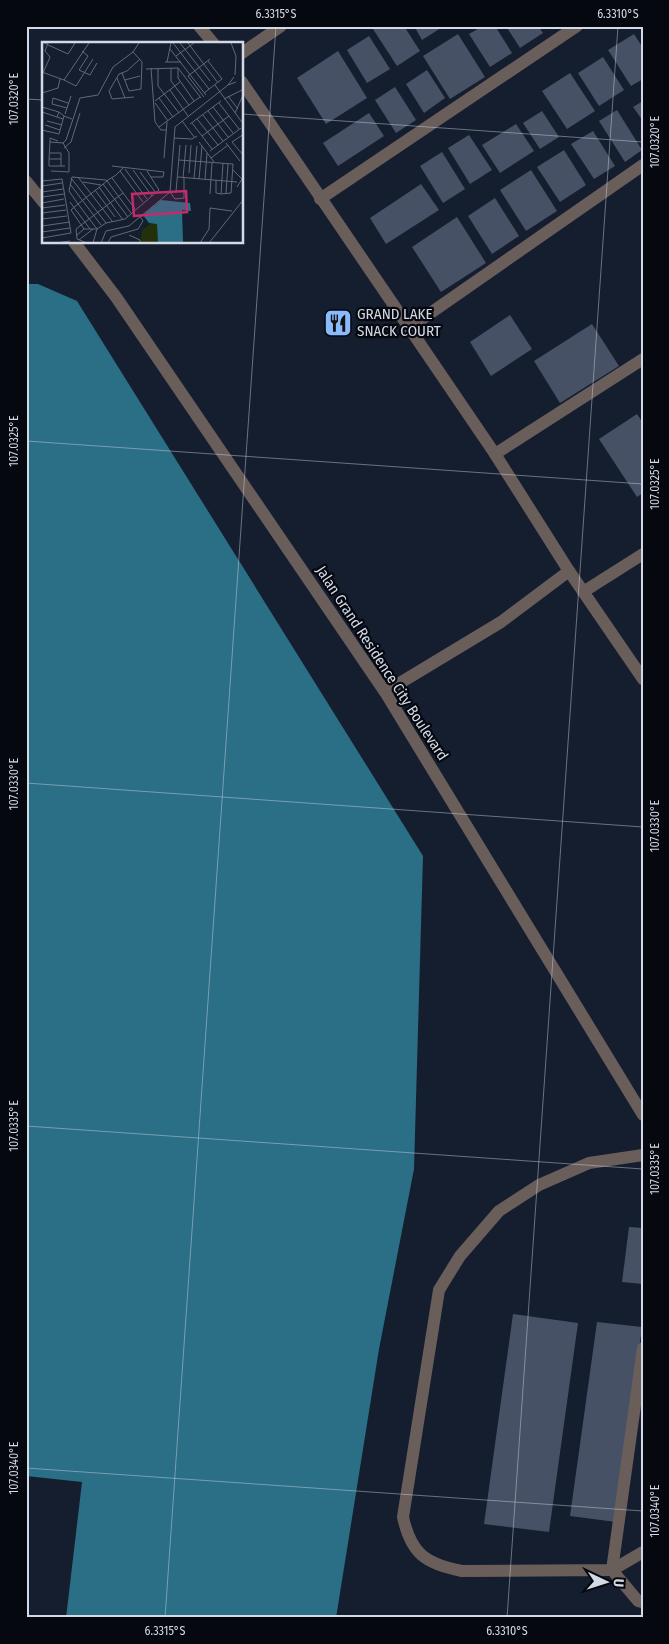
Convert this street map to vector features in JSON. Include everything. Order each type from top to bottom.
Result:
[{"type":"street","points":[[199,26],[212,42]]},
{"type":"street","points":[[244,52],[281,26]]},
{"type":"street","points":[[320,199],[577,26]]},
{"type":"street","points":[[244,85],[495,454],[569,571],[643,679]]},
{"type":"street","points":[[409,328],[643,165]]},
{"type":"street","points":[[26,181],[42,201]]},
{"type":"street","name":"Jalan Grand Residence City Boulevard","points":[[76,244],[116,297],[385,692],[643,1115]]},
{"type":"street","points":[[495,454],[643,359]]},
{"type":"street","points":[[583,592],[643,554]]},
{"type":"street","points":[[385,692],[501,622],[569,571]]},
{"type":"street","points":[[643,1155],[589,1163],[539,1186],[499,1211],[460,1256],[439,1290],[403,1517],[408,1536],[418,1553],[438,1566],[462,1571],[612,1570],[643,1552]]},
{"type":"street","points":[[643,1348],[612,1570],[638,1601],[643,1602]]},
{"type":"water","points":[[26,284],[38,284],[77,301],[423,856],[414,1169],[379,1349],[336,1618],[66,1618],[82,1482],[26,1476]]},
{"type":"building","points":[[371,26],[404,26],[420,51],[397,66]]},
{"type":"building","points":[[414,26],[444,26],[422,40]]},
{"type":"building","points":[[483,26],[495,26],[512,53],[490,67],[469,34]]},
{"type":"building","points":[[506,26],[538,26],[543,33],[520,48]]},
{"type":"building","points":[[458,34],[485,77],[450,99],[423,56]]},
{"type":"building","points":[[634,34],[643,48],[643,79],[631,86],[608,50]]},
{"type":"building","points":[[369,36],[390,69],[367,83],[347,50]]},
{"type":"building","points":[[338,51],[367,98],[326,124],[297,78]]},
{"type":"building","points":[[603,57],[624,90],[599,106],[578,73]]},
{"type":"building","points":[[427,70],[445,98],[424,113],[406,84]]},
{"type":"building","points":[[570,73],[595,111],[567,129],[542,91]]},
{"type":"building","points":[[395,87],[416,120],[396,133],[375,100]]},
{"type":"building","points":[[643,101],[643,121],[633,107]]},
{"type":"building","points":[[617,110],[642,150],[625,162],[599,121]]},
{"type":"building","points":[[542,111],[559,137],[540,149],[523,123]]},
{"type":"building","points":[[369,113],[384,136],[338,166],[323,143]]},
{"type":"building","points":[[516,124],[534,151],[500,173],[482,145]]},
{"type":"building","points":[[593,131],[615,166],[594,179],[571,144]]},
{"type":"building","points":[[469,135],[492,170],[470,184],[448,148]]},
{"type":"building","points":[[564,150],[586,185],[560,202],[537,167]]},
{"type":"building","points":[[442,152],[465,189],[443,203],[420,166]]},
{"type":"building","points":[[531,170],[557,211],[526,231],[500,190]]},
{"type":"building","points":[[421,184],[439,210],[386,244],[370,218]]},
{"type":"building","points":[[495,198],[519,236],[492,254],[468,216]]},
{"type":"building","points":[[457,217],[486,263],[441,292],[412,247]]},
{"type":"building","points":[[510,315],[532,349],[491,376],[470,342]]},
{"type":"building","points":[[592,324],[619,366],[560,403],[534,361]]},
{"type":"building","points":[[637,414],[643,423],[643,493],[637,497],[599,439]]},
{"type":"building","points":[[629,1227],[643,1228],[643,1284],[622,1282]]},
{"type":"building","points":[[513,1314],[578,1323],[549,1532],[484,1524]]},
{"type":"building","points":[[597,1322],[642,1327],[616,1522],[570,1516]]},
{"type":"place","name":"GRAND LAKE SNACK COURT","points":[[338,323]]}]
